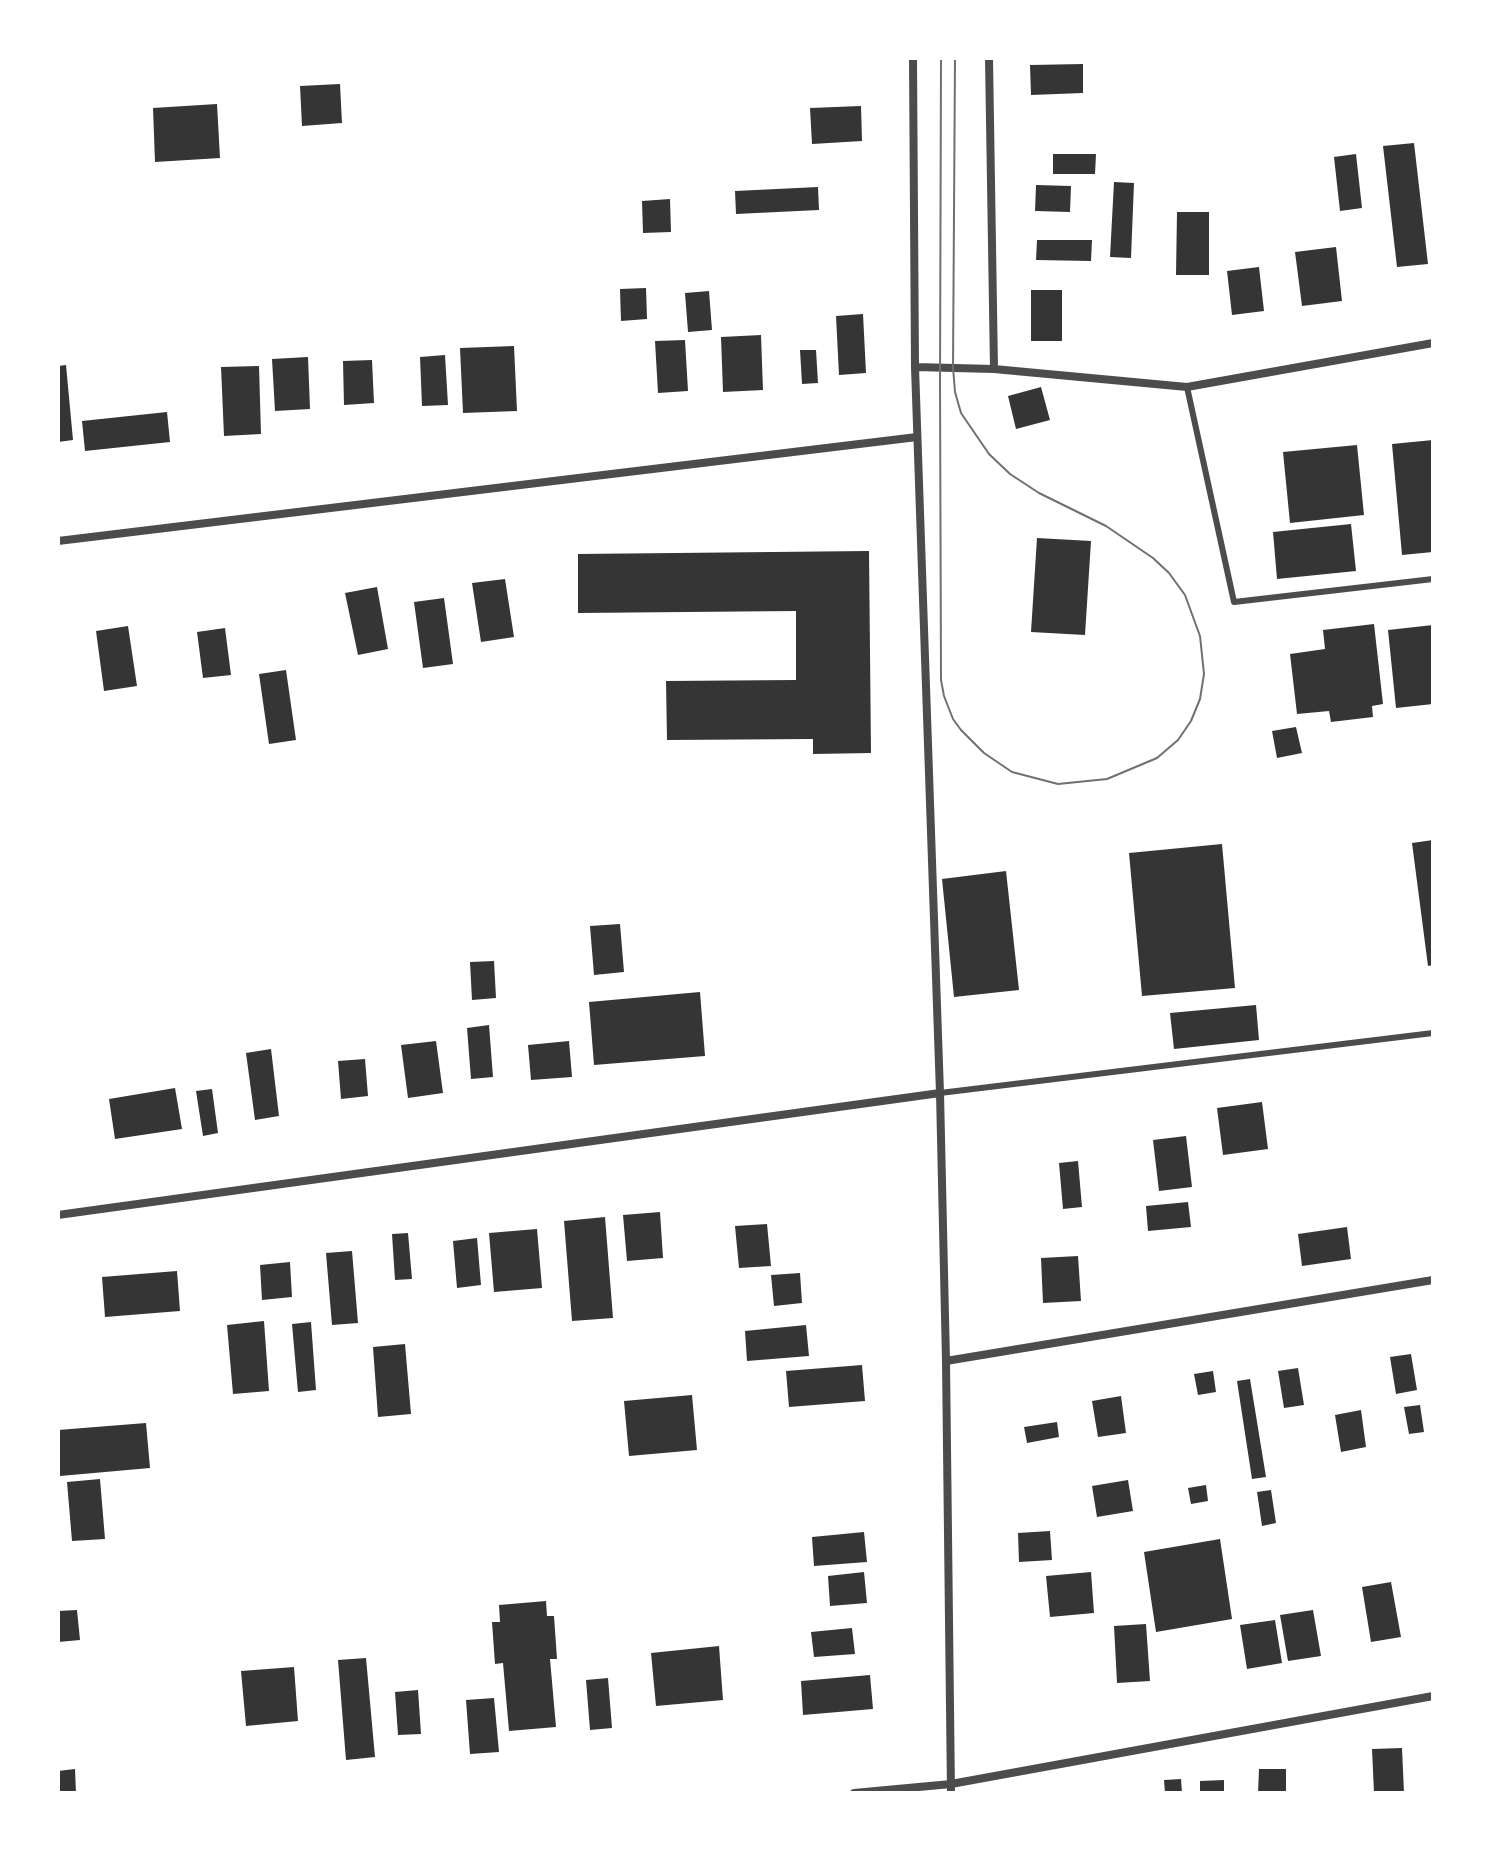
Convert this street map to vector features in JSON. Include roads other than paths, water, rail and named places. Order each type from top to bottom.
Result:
[{"type":"street","points":[[913,58],[915,367],[940,1093],[951,1788]]},
{"type":"street","points":[[989,58],[994,369]]},
{"type":"street","points":[[915,367],[994,369],[1187,387],[1433,343]]},
{"type":"street","points":[[58,541],[917,437]]},
{"type":"street","points":[[58,1215],[940,1093]]},
{"type":"street","points":[[946,1361],[1433,1280]]},
{"type":"street","points":[[854,1793],[951,1788],[1433,1696]]},
{"type":"lane","points":[[1187,387],[1234,602],[1433,579]]},
{"type":"lane","points":[[940,1093],[1433,1033]]},
{"type":"tram line","points":[[941,58],[941,680],[944,696],[961,730],[984,753],[1012,772],[1058,784],[1107,779],[1157,758],[1178,740],[1191,721],[1200,699],[1204,674],[1200,636],[1185,595],[1153,558],[1106,526],[1039,493],[1010,474],[989,454],[961,413],[953,367],[955,58]]}]
